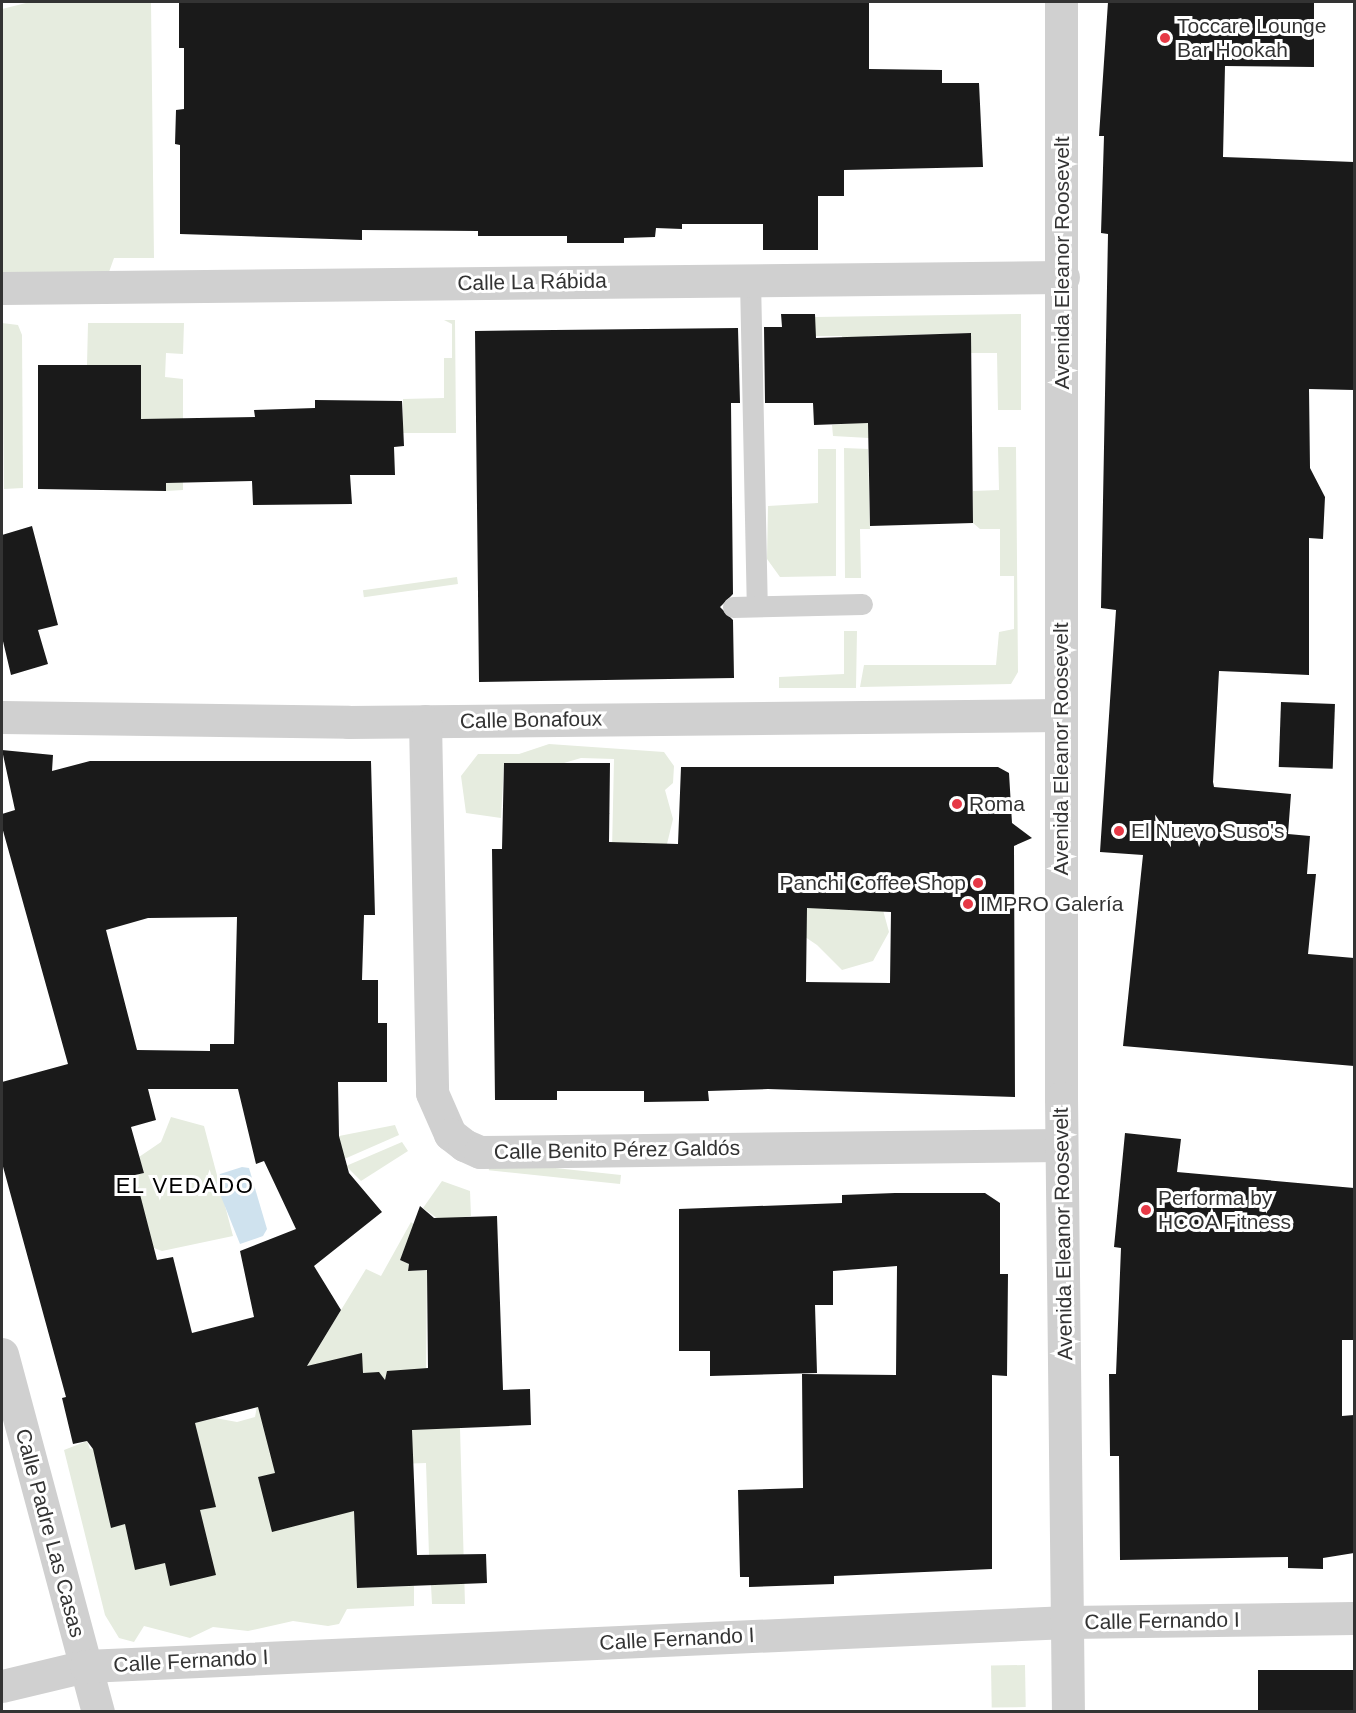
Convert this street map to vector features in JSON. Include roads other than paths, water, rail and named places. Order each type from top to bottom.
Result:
[{"type":"street","name":"Avenida Eleanor Roosevelt","points":[[1061,2],[1063,277],[1060,715],[1061,1145],[1068,1712]]},
{"type":"street","name":"Calle La Rábida","points":[[2,288],[1063,277]]},
{"type":"street","name":"Calle Bonafoux","points":[[2,717],[424,722],[1060,715]]},
{"type":"street","name":"Calle Benito Pérez Galdós","points":[[424,722],[432,1093],[450,1134],[464,1145],[480,1152],[1061,1145]]},
{"type":"street","name":"Calle Padre Las Casas","points":[[2,1354],[98,1712]]},
{"type":"street","name":"Calle Fernando I","points":[[2,1686],[86,1666],[1068,1622],[1354,1618]]},
{"type":"lane","points":[[750,280],[757,606]]},
{"type":"lane","points":[[733,607],[862,604]]},
{"type":"water","points":[[242,1167],[249,1168],[267,1229],[263,1236],[240,1244],[216,1184],[220,1174]]},
{"type":"place","name":"Toccare Lounge Bar Hookah","points":[[1165,38]]},
{"type":"place","name":"Roma","points":[[957,804]]},
{"type":"place","name":"El Nuevo Suso's","points":[[1119,831]]},
{"type":"place","name":"Panchi Coffee Shop","points":[[978,883]]},
{"type":"place","name":"IMPRO Galería","points":[[968,904]]},
{"type":"place","name":"Performa by HCOA Fitness","points":[[1146,1210]]},
{"type":"district","name":"EL VEDADO","points":[[185,1186]]}]
